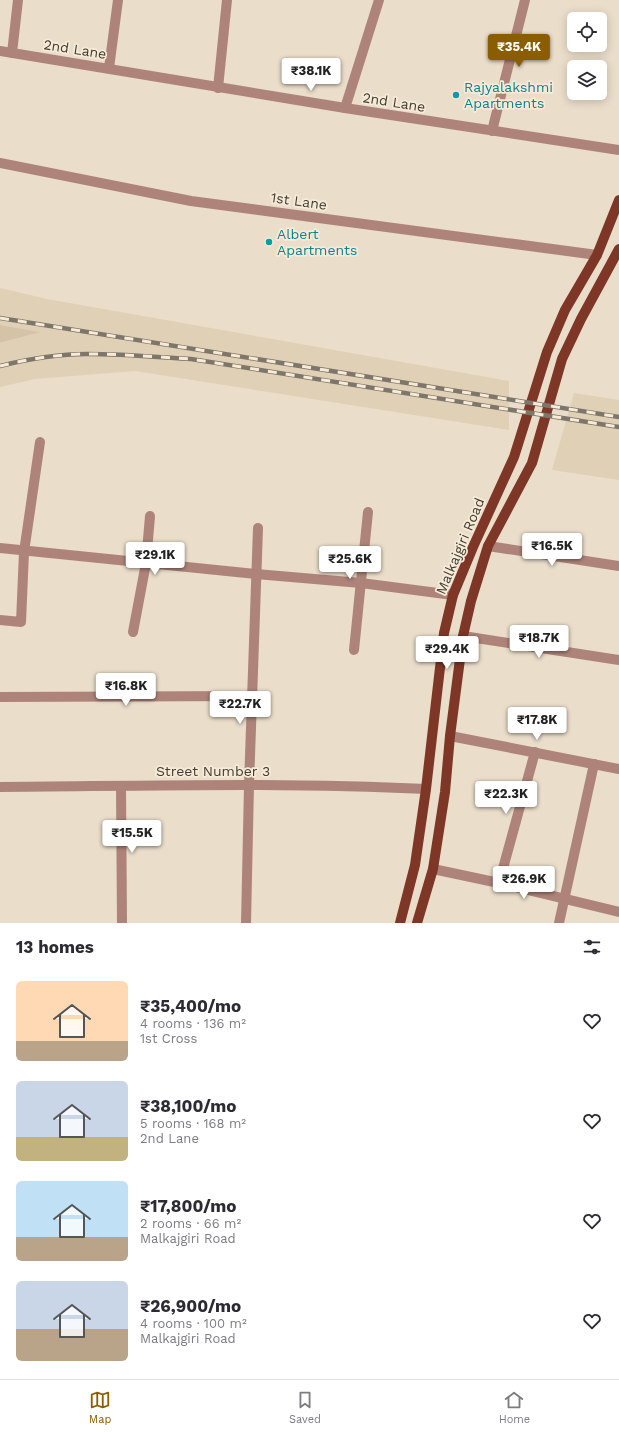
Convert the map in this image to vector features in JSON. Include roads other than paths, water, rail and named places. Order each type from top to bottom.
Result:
[{"type":"main road","name":"Malkajgiri Road","points":[[400,923],[415,865],[426,789],[444,633],[453,595],[514,457],[547,352],[565,310],[597,255],[619,200]]},
{"type":"main road","name":"Malkajgiri Road","points":[[417,923],[433,869],[445,792],[450,736],[463,636],[471,601],[488,546],[532,463],[562,358],[581,319],[619,249]]},
{"type":"street","points":[[12,53],[18,0]]},
{"type":"street","points":[[109,68],[118,0]]},
{"type":"street","points":[[218,88],[227,0]]},
{"type":"street","points":[[345,108],[379,0]]},
{"type":"street","points":[[492,131],[525,0]]},
{"type":"street","name":"2nd Lane","points":[[0,51],[109,68],[218,88],[619,150]]},
{"type":"street","name":"1st Lane","points":[[0,163],[191,201],[597,255]]},
{"type":"street","points":[[0,620],[21,622],[24,552],[40,442]]},
{"type":"street","points":[[354,650],[368,512]]},
{"type":"street","points":[[133,632],[146,563],[150,516]]},
{"type":"street","points":[[246,923],[258,528]]},
{"type":"street","points":[[488,546],[619,566]]},
{"type":"street","points":[[0,548],[24,552],[256,574],[361,582],[453,595]]},
{"type":"street","points":[[463,636],[619,660]]},
{"type":"street","points":[[0,696],[252,696]]},
{"type":"street","points":[[450,736],[619,769]]},
{"type":"street","points":[[499,883],[535,752]]},
{"type":"street","points":[[559,923],[594,764]]},
{"type":"street","name":"Street Number 3","points":[[0,787],[249,785],[349,786],[426,789]]},
{"type":"street","points":[[121,786],[122,923]]},
{"type":"street","points":[[433,869],[564,898],[619,912]]},
{"type":"railway","points":[[0,318],[619,417]]},
{"type":"railway","points":[[0,366],[44,357],[76,354],[113,354],[191,359],[619,427]]},
{"type":"place","name":"Rajyalakshmi Apartments","points":[[456,95]]},
{"type":"place","name":"Albert Apartments","points":[[269,242]]}]
